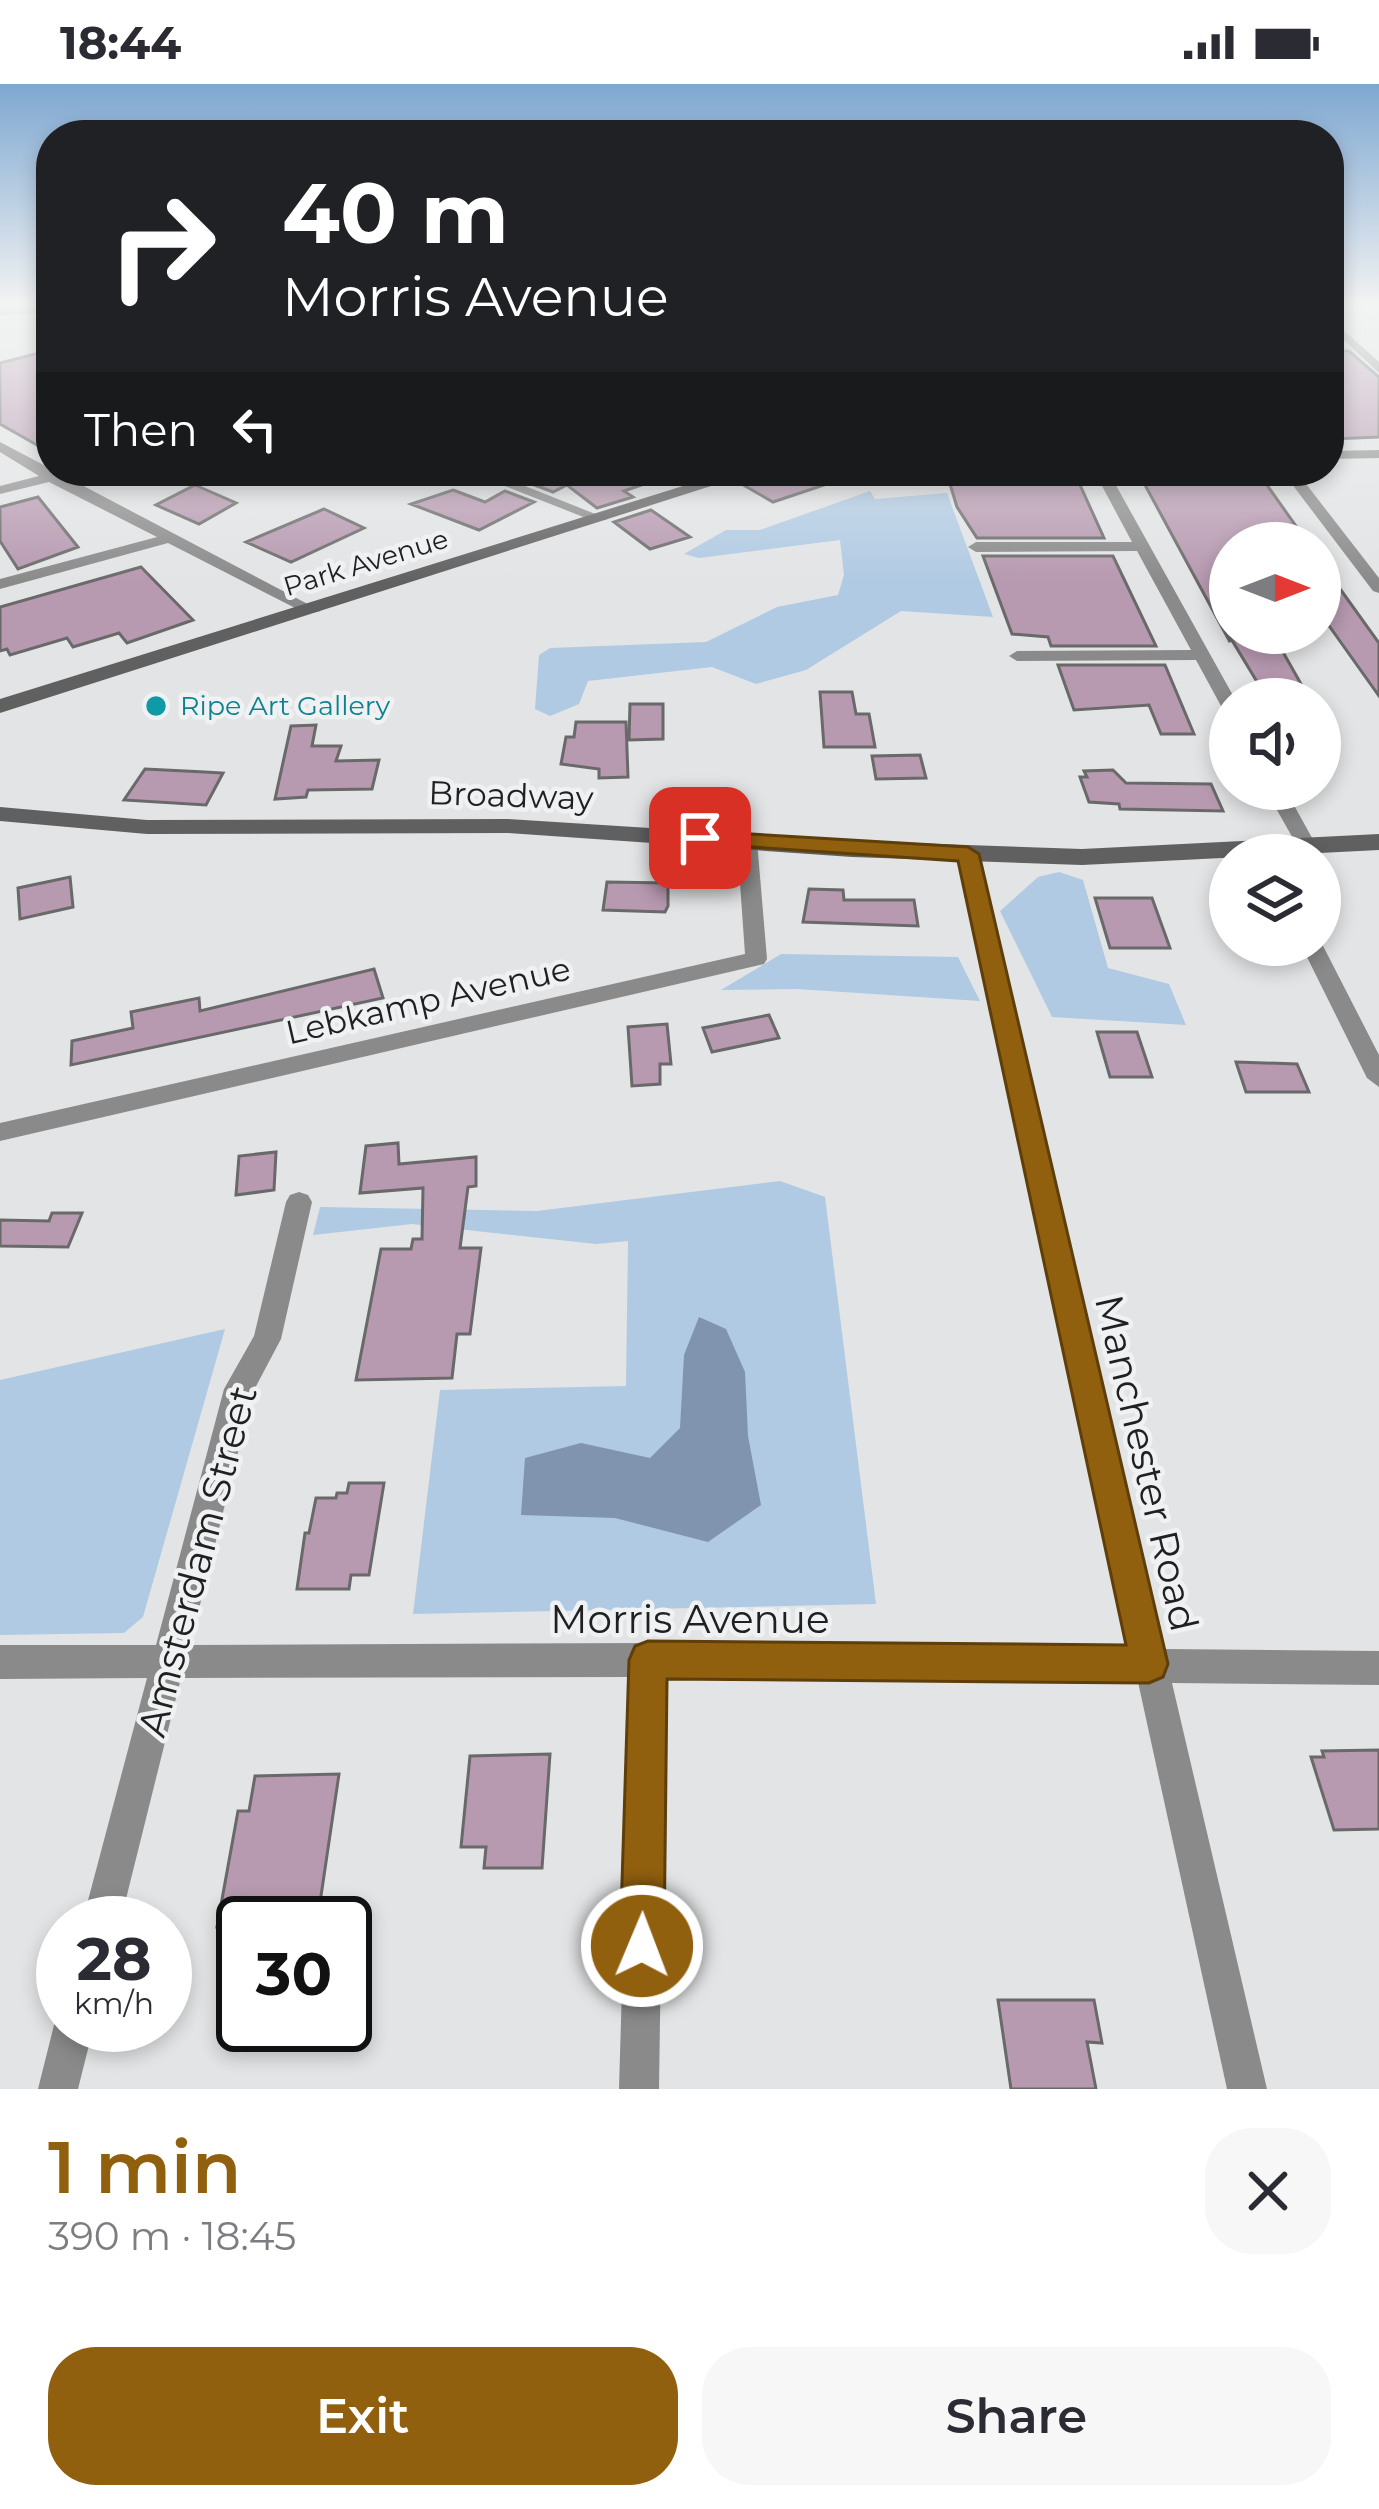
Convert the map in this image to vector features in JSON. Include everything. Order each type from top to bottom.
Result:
[{"type":"main road","name":"Park Avenue","points":[[0,706],[703,486]]},
{"type":"main road","name":"Broadway","points":[[0,814],[147,827],[448,824],[968,854],[1209,853]]},
{"type":"main road","name":"Broadway","points":[[1341,844],[1379,842]]},
{"type":"street","points":[[0,446],[36,469]]},
{"type":"street","points":[[1344,455],[1379,454]]},
{"type":"street","points":[[0,490],[36,482]]},
{"type":"street","points":[[68,486],[313,611]]},
{"type":"street","points":[[514,486],[601,519]]},
{"type":"street","points":[[1109,486],[1215,678]]},
{"type":"street","points":[[1301,486],[1379,588]]},
{"type":"street","points":[[0,584],[173,537]]},
{"type":"street","points":[[976,547],[1142,546]]},
{"type":"street","points":[[1017,656],[1202,655]]},
{"type":"street","name":"Lebkamp Avenue","points":[[0,1132],[756,959],[747,841]]},
{"type":"street","name":"Manchester Road","points":[[968,854],[1246,2089]]},
{"type":"street","points":[[1323,966],[1379,1078]]},
{"type":"street","name":"Amsterdam Street","points":[[108,1896],[238,1389],[267,1339],[299,1202]]},
{"type":"street","points":[[639,2089],[648,1660]]},
{"type":"street","name":"Morris Avenue","points":[[0,1662],[648,1660],[1379,1667]]},
{"type":"street","points":[[58,2089],[67,2052]]},
{"type":"shaded area","points":[[870,491],[875,499],[947,493],[993,617],[901,611],[806,670],[756,684],[712,667],[588,681],[579,704],[550,716],[535,709],[539,655],[550,648],[706,642],[777,607],[838,595],[844,575],[840,540],[699,558],[684,554],[726,530],[760,530]]},
{"type":"shaded area","points":[[1059,872],[1083,880],[1108,968],[1169,984],[1186,1025],[1052,1017],[1000,911],[1038,877]]},
{"type":"shaded area","points":[[781,954],[958,957],[980,1001],[797,989],[721,990]]},
{"type":"shaded area","points":[[780,1181],[825,1197],[876,1604],[413,1614],[440,1390],[626,1386],[628,1241],[596,1244],[412,1224],[313,1235],[320,1207],[537,1211]]},
{"type":"shaded area","points":[[699,1317],[726,1329],[745,1372],[748,1436],[761,1505],[708,1542],[615,1518],[521,1515],[525,1458],[581,1443],[650,1458],[680,1428],[684,1355]]},
{"type":"shaded area","points":[[225,1329],[143,1617],[124,1633],[0,1635],[0,1380]]},
{"type":"building","points":[[0,397],[36,397],[36,444],[0,424]]},
{"type":"building","points":[[1344,397],[1379,397],[1379,437],[1344,438]]},
{"type":"building","points":[[193,486],[236,503],[199,524],[156,505]]},
{"type":"building","points":[[568,486],[638,486],[624,491],[633,497],[597,508]]},
{"type":"building","points":[[745,486],[821,486],[773,502]]},
{"type":"building","points":[[951,486],[1080,486],[1104,538],[977,538],[957,507]]},
{"type":"building","points":[[1146,486],[1268,486],[1293,522],[1209,522],[1209,603]]},
{"type":"building","points":[[453,490],[485,502],[505,491],[534,502],[479,530],[411,504]]},
{"type":"building","points":[[38,497],[78,547],[18,569],[0,541],[0,507]]},
{"type":"building","points":[[324,509],[364,528],[291,562],[246,542]]},
{"type":"building","points":[[651,510],[690,537],[650,549],[614,522]]},
{"type":"building","points":[[983,556],[1113,556],[1156,646],[1051,646],[1048,637],[1012,634]]},
{"type":"building","points":[[141,567],[193,620],[127,643],[119,633],[73,647],[67,638],[10,655],[7,649],[0,651],[0,607]]},
{"type":"building","points":[[1341,590],[1379,643],[1379,696],[1341,643]]},
{"type":"building","points":[[1240,654],[1284,654],[1298,678],[1255,678]]},
{"type":"building","points":[[1058,665],[1165,665],[1194,734],[1161,734],[1149,705],[1074,710]]},
{"type":"building","points":[[820,692],[852,692],[856,714],[869,714],[875,747],[824,747]]},
{"type":"building","points":[[630,704],[663,704],[663,739],[629,740]]},
{"type":"building","points":[[576,722],[626,722],[628,777],[599,778],[599,769],[561,764],[566,737],[574,737]]},
{"type":"building","points":[[316,725],[312,746],[341,746],[336,761],[379,760],[372,789],[308,790],[306,797],[275,799],[291,726]]},
{"type":"building","points":[[920,755],[926,778],[876,779],[872,756]]},
{"type":"building","points":[[145,769],[223,773],[206,805],[124,800]]},
{"type":"building","points":[[1113,770],[1126,783],[1209,784],[1209,810],[1223,811],[1120,809],[1119,804],[1089,802],[1080,777],[1087,777],[1084,771]]},
{"type":"building","points":[[70,877],[73,907],[20,919],[18,888]]},
{"type":"building","points":[[607,882],[668,883],[668,906],[665,912],[603,910]]},
{"type":"building","points":[[809,889],[843,890],[844,900],[914,900],[918,926],[803,922]]},
{"type":"building","points":[[1095,898],[1152,898],[1170,948],[1110,948]]},
{"type":"building","points":[[374,969],[383,998],[71,1065],[72,1041],[133,1028],[131,1012],[199,998],[200,1011]]},
{"type":"building","points":[[769,1015],[779,1038],[712,1052],[703,1028]]},
{"type":"building","points":[[667,1024],[671,1064],[660,1064],[660,1084],[632,1086],[628,1027]]},
{"type":"building","points":[[1097,1032],[1137,1032],[1152,1077],[1110,1077]]},
{"type":"building","points":[[1236,1062],[1297,1064],[1309,1092],[1246,1092]]},
{"type":"building","points":[[398,1143],[399,1164],[476,1157],[476,1186],[468,1187],[460,1248],[481,1248],[470,1334],[457,1334],[452,1378],[356,1380],[381,1249],[411,1249],[413,1239],[422,1239],[423,1188],[360,1193],[366,1146]]},
{"type":"building","points":[[276,1152],[274,1190],[236,1195],[239,1156]]},
{"type":"building","points":[[52,1213],[82,1213],[68,1247],[0,1246],[0,1220],[49,1221]]},
{"type":"building","points":[[349,1483],[384,1483],[369,1575],[351,1575],[349,1589],[297,1589],[305,1533],[309,1533],[316,1498],[347,1493]]},
{"type":"building","points":[[1379,1750],[1379,1829],[1334,1830],[1311,1757],[1324,1757],[1322,1751]]},
{"type":"building","points":[[550,1754],[542,1868],[484,1868],[486,1847],[461,1847],[470,1756]]},
{"type":"building","points":[[339,1774],[321,1896],[223,1896],[238,1811],[249,1811],[255,1776]]},
{"type":"building","points":[[998,2000],[1094,2000],[1102,2043],[1087,2042],[1096,2089],[1011,2089]]},
{"type":"place","name":"Ripe Art Gallery","points":[[156,706]]},
{"type":"route","points":[[642,1946],[648,1660],[1149,1664],[968,854],[700,838]]}]
